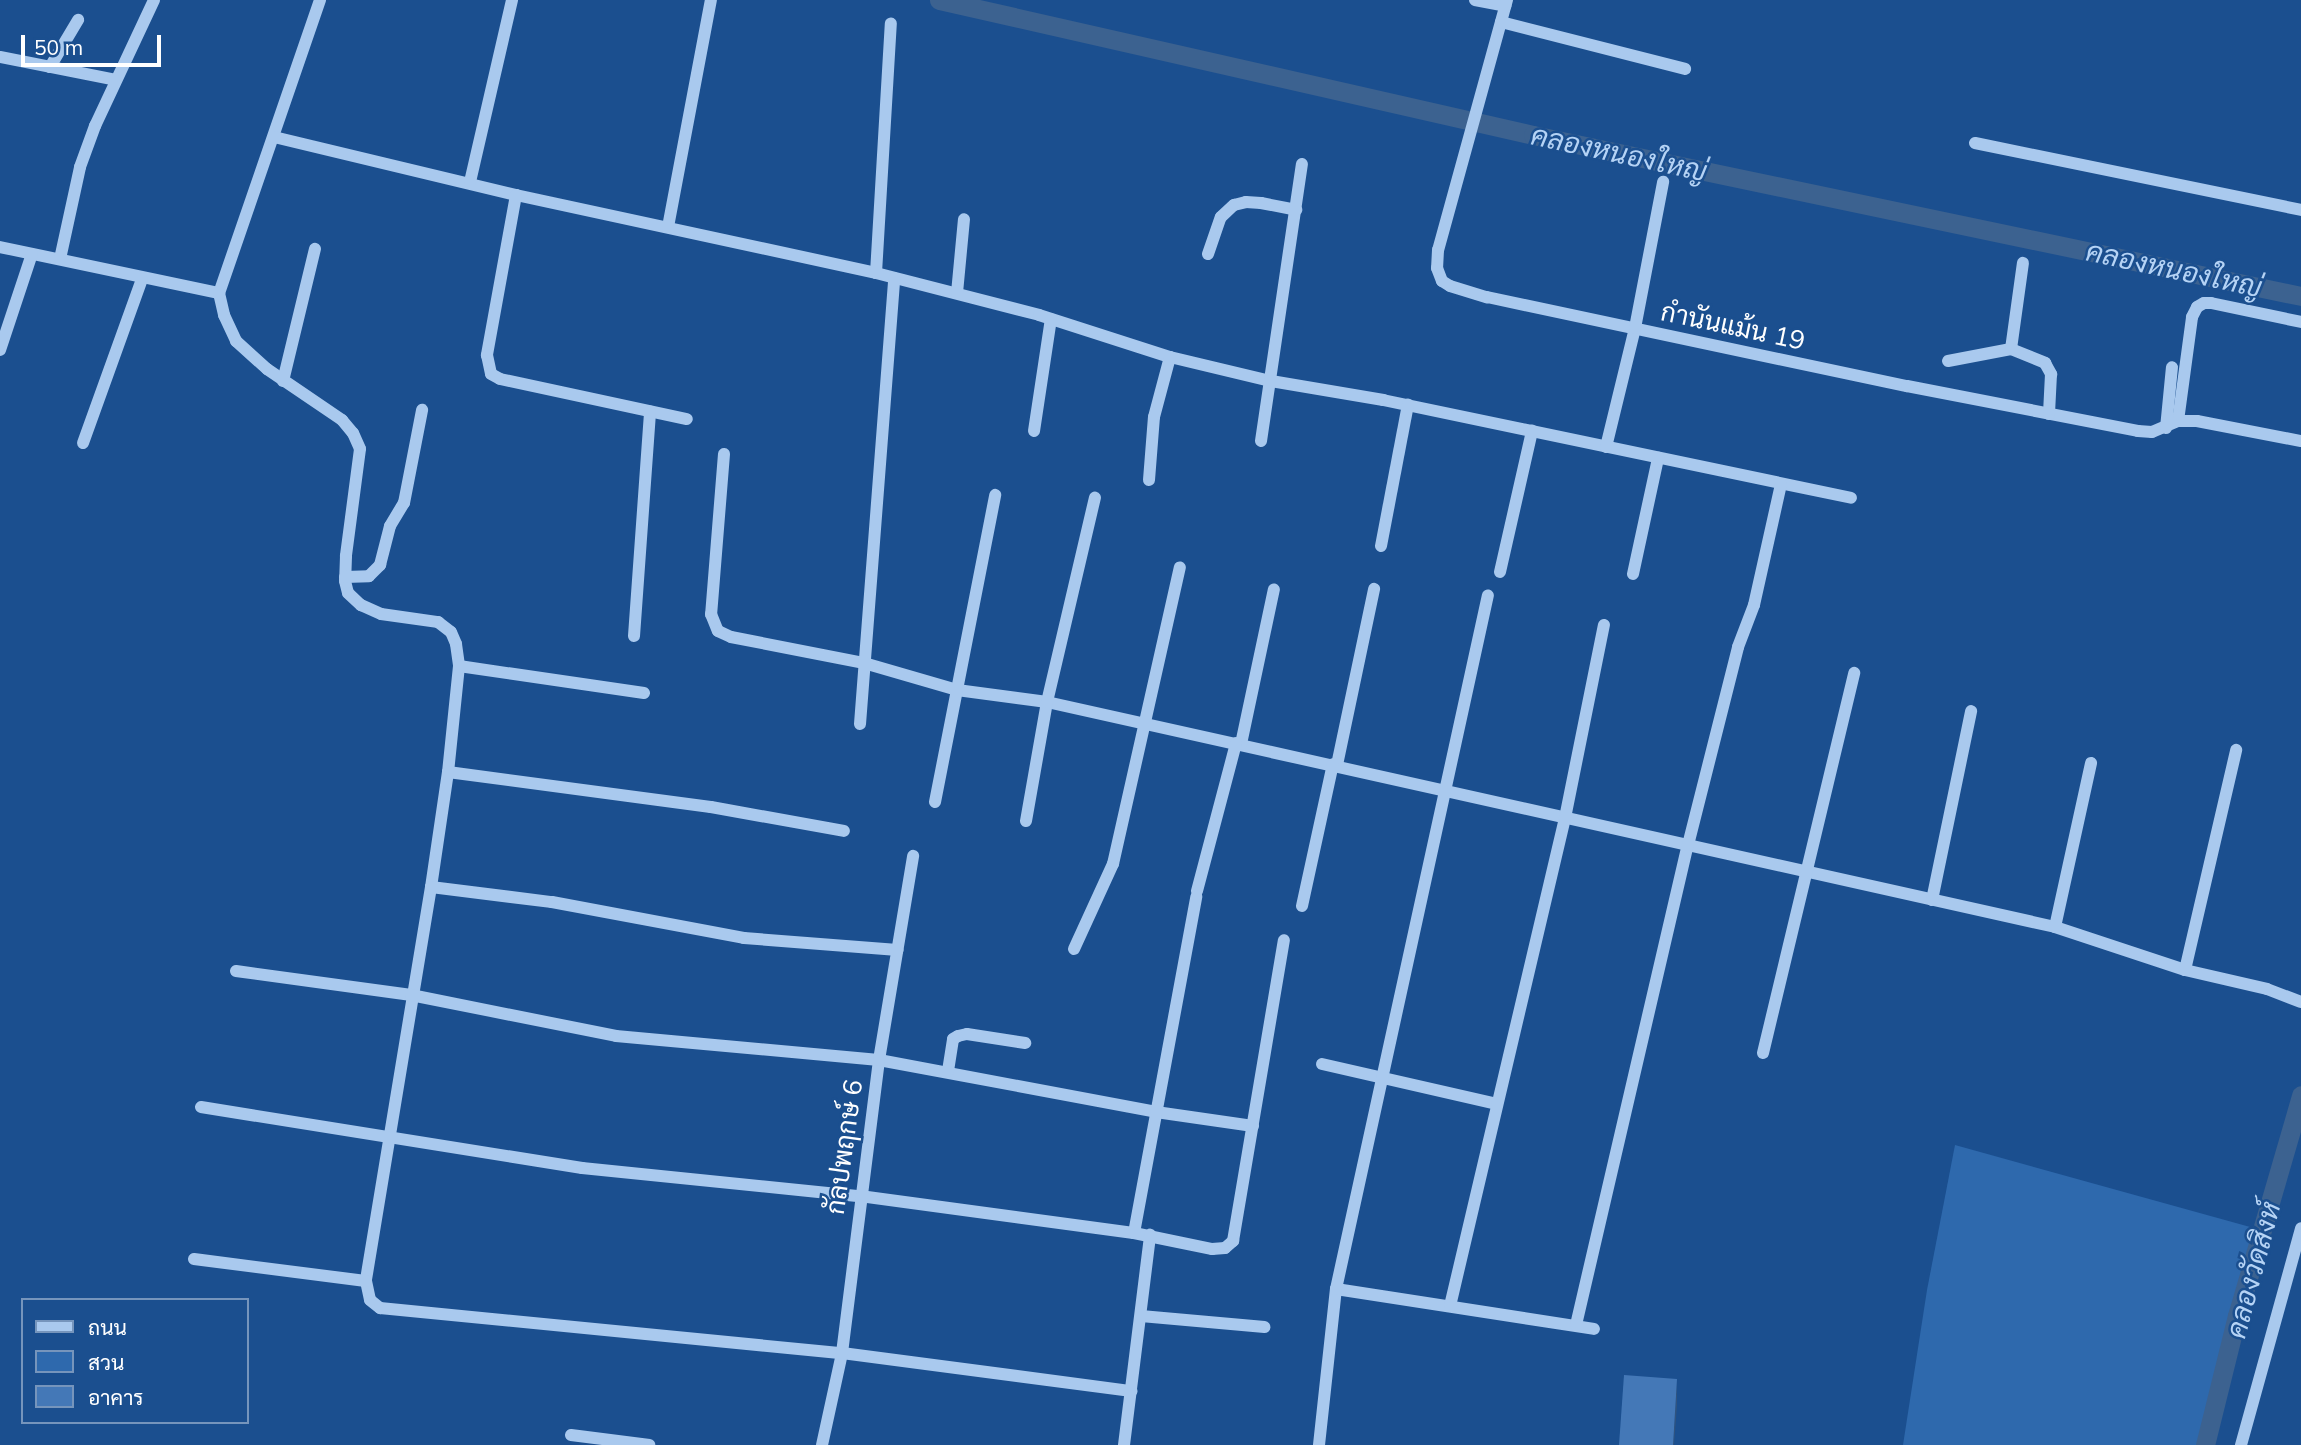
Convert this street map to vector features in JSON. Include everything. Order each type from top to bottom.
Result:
[{"type":"street","points":[[60,259],[80,167],[154,0]]},
{"type":"street","points":[[320,0],[219,293],[224,315],[236,341],[283,381],[342,420],[353,433],[360,449],[345,578],[348,593],[361,606],[381,614],[438,622],[456,644],[458,666],[448,772],[431,887],[366,1281],[370,1300],[380,1308],[842,1353],[1132,1391]]},
{"type":"street","points":[[470,182],[512,0]]},
{"type":"street","points":[[668,227],[710,0]]},
{"type":"street","points":[[1475,0],[1506,3]]},
{"type":"street","name":"กำนันแม้น 19","points":[[1506,3],[1438,250],[1437,268],[1442,281],[1487,297],[2138,431],[2166,428],[2179,421]]},
{"type":"street","points":[[50,66],[78,20]]},
{"type":"street","points":[[1501,22],[1685,69]]},
{"type":"street","points":[[876,273],[891,23]]},
{"type":"street","points":[[0,57],[117,80]]},
{"type":"street","points":[[274,137],[516,195],[876,273],[1051,319],[1170,357],[1851,498]]},
{"type":"street","points":[[1975,143],[2301,210]]},
{"type":"street","points":[[1261,441],[1302,164]]},
{"type":"street","points":[[1606,447],[1635,328],[1663,182]]},
{"type":"street","points":[[516,195],[487,355],[491,374],[500,379],[687,419]]},
{"type":"street","points":[[1208,254],[1221,217],[1234,205],[1246,202],[1261,203],[1296,210]]},
{"type":"street","points":[[957,293],[964,219]]},
{"type":"street","points":[[0,247],[142,279],[219,293]]},
{"type":"street","points":[[283,381],[316,249]]},
{"type":"street","points":[[0,350],[32,254]]},
{"type":"street","points":[[2011,349],[2023,263]]},
{"type":"street","points":[[860,724],[894,278]]},
{"type":"street","points":[[83,443],[142,279]]},
{"type":"street","points":[[2301,322],[2211,303],[2197,307],[2192,317],[2179,421],[2197,421],[2301,441]]},
{"type":"street","points":[[1034,430],[1051,319]]},
{"type":"street","points":[[1948,361],[2011,349],[2049,366],[2049,414]]},
{"type":"street","points":[[1149,480],[1154,417],[1170,357]]},
{"type":"street","points":[[2166,428],[2172,367]]},
{"type":"street","points":[[1381,546],[1408,405]]},
{"type":"street","points":[[345,578],[369,576],[380,565],[390,526],[404,503],[422,410]]},
{"type":"street","points":[[634,636],[650,412]]},
{"type":"street","points":[[1500,572],[1532,431]]},
{"type":"street","points":[[724,454],[711,614],[718,631],[732,637],[864,663],[957,690],[1047,702],[1144,723],[2055,927],[2185,970],[2267,989],[2301,1002]]},
{"type":"street","points":[[1633,574],[1658,458]]},
{"type":"street","points":[[1576,1325],[1688,845],[1738,647],[1754,605],[1780,484]]},
{"type":"street","points":[[935,802],[995,495]]},
{"type":"street","points":[[1026,821],[1047,702],[1095,498]]},
{"type":"street","points":[[1074,949],[1113,864],[1180,567]]},
{"type":"street","points":[[1134,1233],[1196,894],[1238,744],[1274,589]]},
{"type":"street","points":[[1303,906],[1374,589]]},
{"type":"street","points":[[1319,1445],[1336,1289],[1488,594]]},
{"type":"street","points":[[1450,1306],[1565,818],[1604,625]]},
{"type":"street","points":[[458,666],[645,693]]},
{"type":"street","points":[[1763,1053],[1854,673]]},
{"type":"street","points":[[1932,900],[1971,711]]},
{"type":"street","points":[[2185,970],[2236,750]]},
{"type":"street","points":[[2055,927],[2091,763]]},
{"type":"street","points":[[448,772],[711,807],[844,831]]},
{"type":"street","name":"กัลปพฤกษ์ 6","points":[[822,1445],[842,1353],[879,1060],[913,856]]},
{"type":"street","points":[[431,887],[552,902],[744,938],[898,950]]},
{"type":"street","points":[[201,1107],[582,1168],[860,1196],[1134,1233],[1212,1249],[1225,1248],[1233,1241],[1284,940]]},
{"type":"street","points":[[236,971],[411,996],[616,1036],[879,1060],[1156,1112],[1253,1126]]},
{"type":"street","points":[[948,1072],[953,1039],[958,1036],[967,1034],[1025,1043]]},
{"type":"street","points":[[1322,1064],[1496,1104]]},
{"type":"street","points":[[2241,1445],[2300,1234]]},
{"type":"street","points":[[1124,1445],[1150,1236]]},
{"type":"street","points":[[194,1259],[366,1281]]},
{"type":"street","points":[[2287,1277],[2301,1277]]},
{"type":"street","points":[[1336,1289],[1594,1329]]},
{"type":"street","points":[[1141,1316],[1265,1326]]},
{"type":"street","points":[[571,1435],[649,1445]]},
{"type":"green space","points":[[1955,1145],[2261,1230],[2202,1445],[1903,1445],[1927,1290]]},
{"type":"building","points":[[1624,1375],[1677,1379],[1673,1445],[1619,1445]]},
{"type":"waterway","name":"คลองหนองใหญ่","points":[[939,0],[1533,135],[2301,296]]},
{"type":"waterway","name":"คลองวัดสิงห์","points":[[2205,1445],[2237,1316],[2301,1095]]}]
